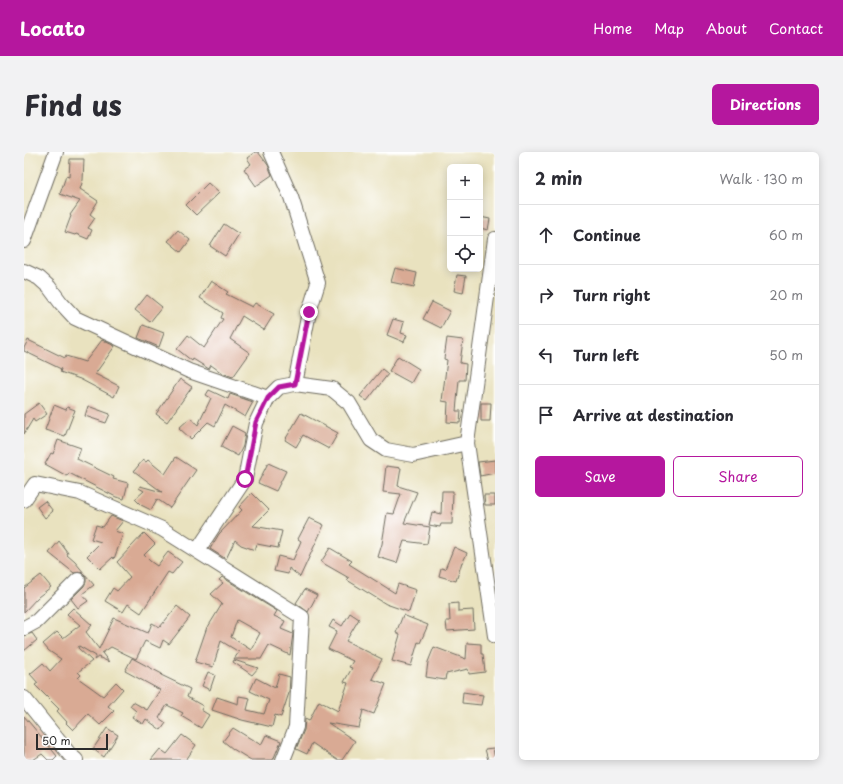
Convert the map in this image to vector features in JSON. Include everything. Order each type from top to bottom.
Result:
[{"type":"street","points":[[24,242],[56,152]]},
{"type":"street","points":[[271,152],[291,197],[318,283],[309,312],[295,384]]},
{"type":"street","points":[[495,239],[492,275],[467,444],[495,636]]},
{"type":"street","points":[[24,271],[39,278],[49,287],[75,318],[189,371],[268,398]]},
{"type":"street","points":[[197,551],[245,479],[256,422],[268,398],[279,387],[295,384],[332,389],[349,403],[371,440],[386,450],[413,455],[467,444]]},
{"type":"street","points":[[24,500],[35,484],[80,493],[162,529],[302,617],[296,727],[283,760]]},
{"type":"street","points":[[24,628],[37,621],[78,580]]},
{"type":"street","points":[[24,698],[70,755],[76,760]]},
{"type":"building","points":[[255,152],[258,152],[268,165],[272,175],[256,186],[244,169],[251,164],[247,158]]},
{"type":"building","points":[[70,159],[84,159],[83,180],[80,189],[98,201],[90,214],[95,218],[88,228],[92,230],[88,239],[76,234],[65,232],[71,216],[70,215],[80,201],[60,194],[66,176],[69,177]]},
{"type":"building","points":[[208,183],[219,193],[196,215],[186,205]]},
{"type":"building","points":[[483,218],[490,219],[488,230],[483,229]]},
{"type":"building","points":[[224,224],[239,234],[225,256],[210,246]]},
{"type":"building","points":[[178,230],[190,240],[181,252],[168,241]]},
{"type":"building","points":[[395,268],[417,273],[414,287],[391,282]]},
{"type":"building","points":[[457,275],[466,276],[463,293],[454,291]]},
{"type":"building","points":[[211,281],[228,292],[226,294],[252,307],[255,303],[274,314],[264,330],[242,316],[230,339],[250,353],[233,377],[222,373],[211,365],[209,369],[193,359],[192,361],[177,349],[188,335],[204,348],[223,319],[221,318],[223,313],[200,298]]},
{"type":"building","points":[[147,295],[162,307],[150,322],[135,310]]},
{"type":"building","points":[[432,302],[450,311],[441,328],[423,319]]},
{"type":"building","points":[[393,319],[404,322],[401,333],[407,335],[404,342],[387,335]]},
{"type":"building","points":[[143,325],[164,333],[159,347],[138,338]]},
{"type":"building","points":[[447,338],[463,340],[460,363],[466,364],[465,380],[459,380],[456,411],[461,411],[460,423],[447,422],[448,402],[442,401],[447,360],[444,359]]},
{"type":"building","points":[[28,340],[65,358],[66,356],[85,362],[102,340],[115,346],[95,374],[119,386],[114,397],[80,379],[60,372],[61,369],[24,351]]},
{"type":"building","points":[[398,356],[419,369],[411,383],[389,371]]},
{"type":"building","points":[[382,369],[388,374],[367,401],[360,396]]},
{"type":"building","points":[[180,379],[192,387],[167,422],[156,414]]},
{"type":"building","points":[[209,390],[228,399],[230,394],[253,402],[245,417],[225,405],[215,426],[208,422],[191,439],[179,428],[190,418],[198,425],[211,398],[206,395]]},
{"type":"building","points":[[39,403],[47,414],[35,422],[33,419],[24,434],[24,414]]},
{"type":"building","points":[[481,403],[491,403],[490,421],[481,421]]},
{"type":"building","points":[[54,405],[66,410],[67,407],[75,410],[65,436],[45,430]]},
{"type":"building","points":[[88,406],[110,414],[106,423],[85,416]]},
{"type":"building","points":[[301,413],[338,433],[329,449],[303,435],[296,447],[285,440]]},
{"type":"building","points":[[232,426],[245,433],[243,446],[238,456],[221,447]]},
{"type":"building","points":[[58,440],[81,448],[77,459],[114,477],[113,479],[128,483],[124,499],[116,497],[69,473],[67,476],[45,464],[51,453],[53,454]]},
{"type":"building","points":[[176,457],[196,470],[170,508],[157,499],[151,510],[141,505],[135,499],[144,491],[139,488],[140,486],[162,492],[134,471],[143,460],[146,462],[148,460],[165,474]]},
{"type":"building","points":[[495,460],[495,473],[480,476],[478,462]]},
{"type":"building","points":[[268,463],[286,471],[276,491],[258,483]]},
{"type":"building","points":[[386,466],[401,468],[398,486],[417,492],[404,523],[430,527],[427,544],[404,541],[397,563],[378,557],[382,544],[387,513],[394,514],[401,494],[383,492]]},
{"type":"building","points":[[442,491],[453,491],[452,524],[441,524],[440,527],[429,525],[432,512],[441,514]]},
{"type":"building","points":[[252,493],[269,510],[253,526],[282,531],[278,548],[257,544],[255,550],[241,545],[235,540],[226,559],[210,549],[219,534],[242,510],[239,507]]},
{"type":"building","points":[[484,495],[495,495],[495,505],[485,505]]},
{"type":"building","points":[[45,501],[53,511],[45,518],[37,507]]},
{"type":"building","points":[[111,516],[123,521],[115,531],[123,534],[114,559],[113,557],[100,569],[87,556],[101,542],[91,539],[96,525],[103,527]]},
{"type":"building","points":[[309,518],[324,525],[300,577],[289,568],[288,574],[274,571],[278,556],[293,560],[301,541],[298,539]]},
{"type":"building","points":[[144,533],[155,544],[144,555],[150,561],[157,566],[168,552],[182,562],[172,574],[168,572],[141,613],[128,604],[123,612],[105,601],[113,588],[117,591],[130,577],[117,562]]},
{"type":"building","points":[[59,541],[68,553],[67,555],[75,562],[94,585],[82,594],[88,601],[78,608],[71,599],[84,586],[86,577],[81,572],[74,573],[49,553]]},
{"type":"building","points":[[454,547],[467,553],[462,562],[456,581],[439,576],[441,568],[445,569]]},
{"type":"building","points":[[330,548],[352,561],[349,564],[395,593],[398,584],[416,590],[409,612],[386,604],[347,580],[349,578],[321,562]]},
{"type":"building","points":[[41,575],[51,587],[38,597],[24,612],[24,588]]},
{"type":"building","points":[[222,577],[277,611],[274,616],[285,621],[281,629],[293,634],[290,655],[269,645],[261,659],[234,659],[239,652],[221,641],[213,667],[195,662],[207,627],[222,604],[211,594],[223,583],[219,580]],"holes":[[[237,620],[260,633],[251,650],[231,637]]]},
{"type":"building","points":[[305,589],[317,595],[308,612],[296,603]]},
{"type":"building","points":[[458,603],[458,611],[473,610],[474,629],[447,631],[446,621],[450,621],[449,604]]},
{"type":"building","points":[[177,606],[190,617],[169,644],[163,640],[160,648],[145,641],[136,659],[111,647],[102,653],[109,662],[98,657],[94,660],[96,656],[79,646],[78,648],[92,661],[78,672],[81,675],[78,678],[103,696],[116,682],[123,689],[108,706],[114,711],[100,725],[88,714],[73,730],[57,711],[59,709],[35,685],[38,683],[30,674],[43,663],[50,671],[61,659],[49,651],[43,644],[57,632],[63,638],[80,625],[67,614],[73,608],[92,625],[86,632],[99,649],[114,618],[148,633],[152,623],[160,627]]},
{"type":"building","points":[[350,613],[359,619],[346,641],[382,659],[372,679],[386,684],[374,714],[363,710],[359,728],[328,723],[355,741],[342,760],[337,760],[312,743],[307,754],[296,749],[304,730],[305,719],[309,721],[319,701],[338,711],[348,683],[344,682],[352,668],[349,667],[353,661],[328,649],[337,631],[329,627],[333,620],[342,626]]},
{"type":"building","points":[[403,615],[428,625],[420,643],[418,642],[411,666],[392,661],[400,635],[396,633]]},
{"type":"building","points":[[32,633],[37,640],[24,651],[24,636]]},
{"type":"building","points":[[467,643],[481,644],[481,654],[483,654],[485,672],[469,674],[468,669],[446,674],[445,680],[426,677],[428,662],[434,647],[466,659]]},
{"type":"building","points":[[132,658],[162,674],[161,675],[190,689],[187,697],[203,706],[201,710],[209,715],[201,728],[181,716],[183,713],[167,705],[159,718],[166,723],[161,730],[146,719],[143,724],[132,717],[136,711],[130,706],[133,702],[147,710],[160,690],[125,671]]},
{"type":"building","points":[[234,660],[258,668],[252,675],[233,662]]},
{"type":"building","points":[[208,672],[215,675],[210,690],[202,686]]},
{"type":"building","points":[[279,674],[290,677],[289,693],[281,717],[275,715],[272,727],[242,720],[212,710],[217,697],[238,704],[239,696],[250,698],[247,710],[264,714],[269,700],[250,691],[256,678],[275,688]]},
{"type":"building","points":[[463,692],[483,695],[481,705],[462,703]]},
{"type":"building","points":[[24,716],[57,756],[53,760],[48,760],[42,754],[33,760],[24,760]]},
{"type":"building","points":[[107,728],[118,735],[104,757],[93,749]]},
{"type":"building","points":[[233,728],[261,745],[266,735],[281,741],[273,760],[251,760],[223,741]]},
{"type":"building","points":[[182,735],[196,745],[186,760],[151,760],[160,749],[167,754]]},
{"type":"building","points":[[493,748],[495,760],[488,760],[485,749]]},
{"type":"route","points":[[245,479],[256,422],[268,398],[279,387],[295,384],[309,312]]}]
